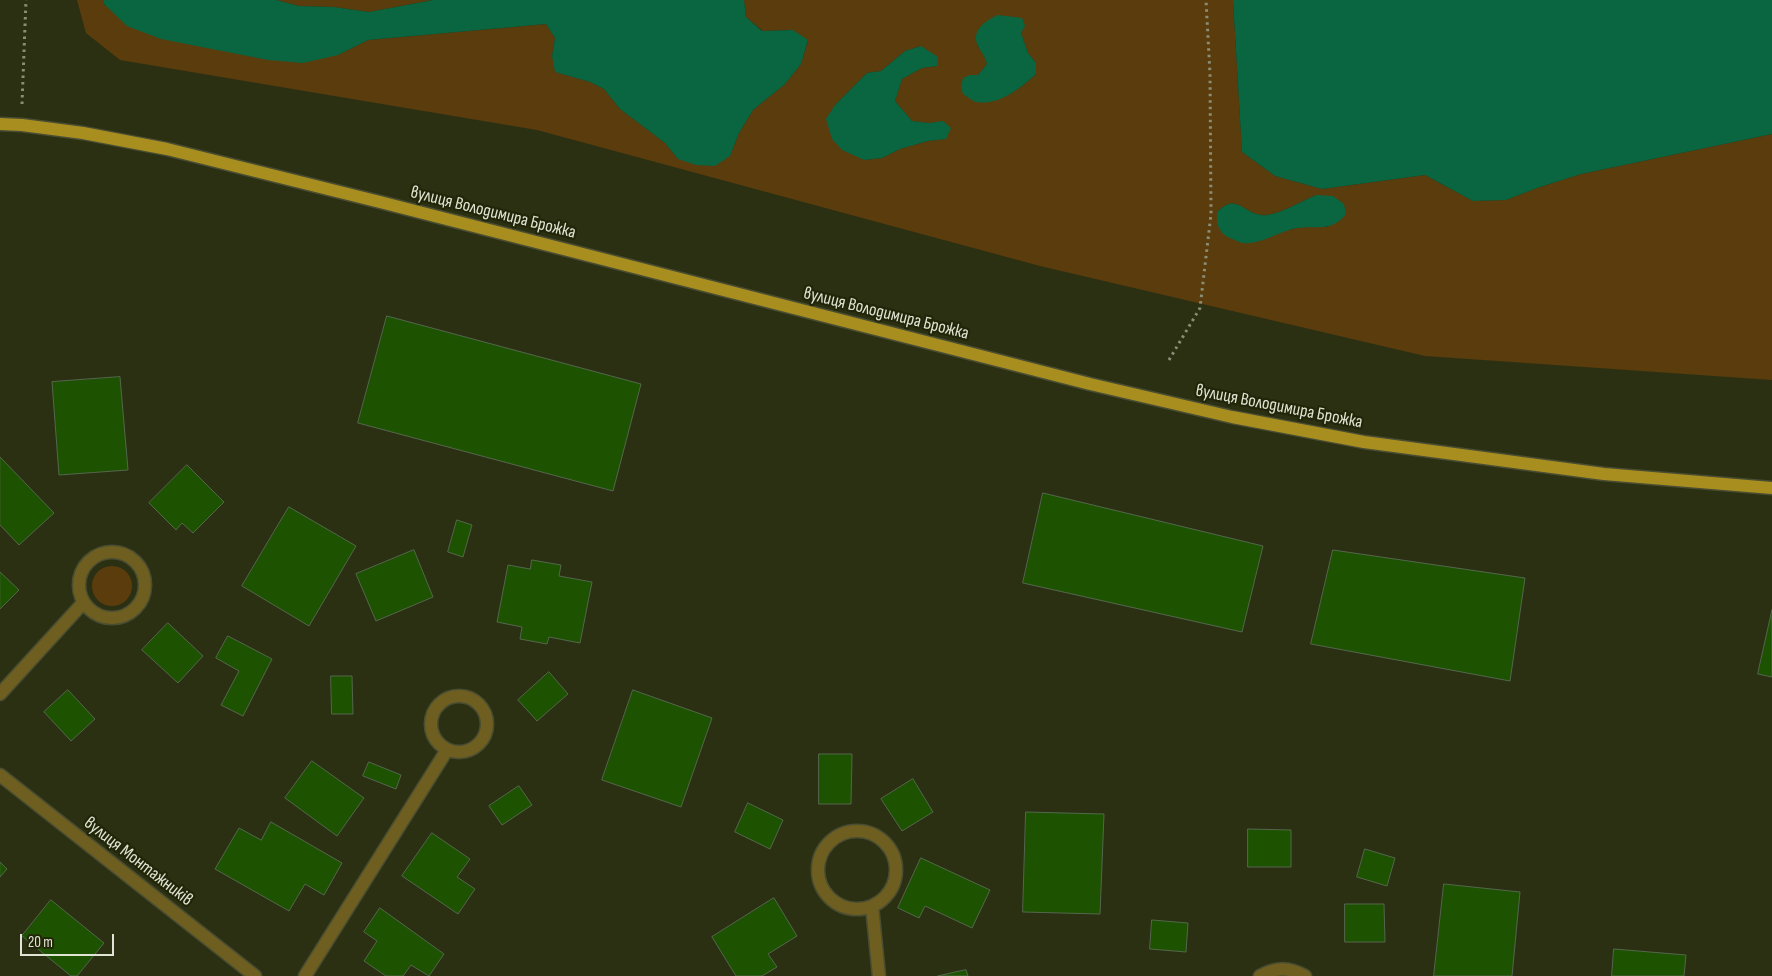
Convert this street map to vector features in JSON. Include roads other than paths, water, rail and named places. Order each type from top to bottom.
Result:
[{"type":"main road","name":"вулиця Володимира Брожка","points":[[0,124],[22,124],[83,133],[167,149],[1090,384],[1232,417],[1364,442],[1604,474],[1772,488]]},
{"type":"street","points":[[109,552],[120,553],[131,558],[140,566],[144,577],[145,590],[141,601],[134,610],[124,616],[112,619],[101,617],[91,612],[83,604],[78,582],[88,562],[97,555],[109,552]]},
{"type":"street","points":[[0,694],[83,604]]},
{"type":"street","points":[[467,697],[475,701],[482,708],[486,716],[485,734],[481,742],[465,752],[447,750],[433,738],[430,728],[434,710],[448,698],[467,697]]},
{"type":"street","points":[[306,976],[447,750]]},
{"type":"street","name":"вулиця Монтажників","points":[[0,775],[254,976]]},
{"type":"street","points":[[854,831],[866,832],[877,836],[887,844],[893,855],[896,867],[895,879],[890,890],[882,900],[872,906],[858,909],[845,907],[833,900],[824,890],[819,878],[818,864],[823,852],[831,841],[841,834],[854,831]]},
{"type":"street","points":[[872,906],[879,976]]},
{"type":"street","points":[[1260,976],[1269,971],[1282,968],[1295,970],[1305,976]]}]
